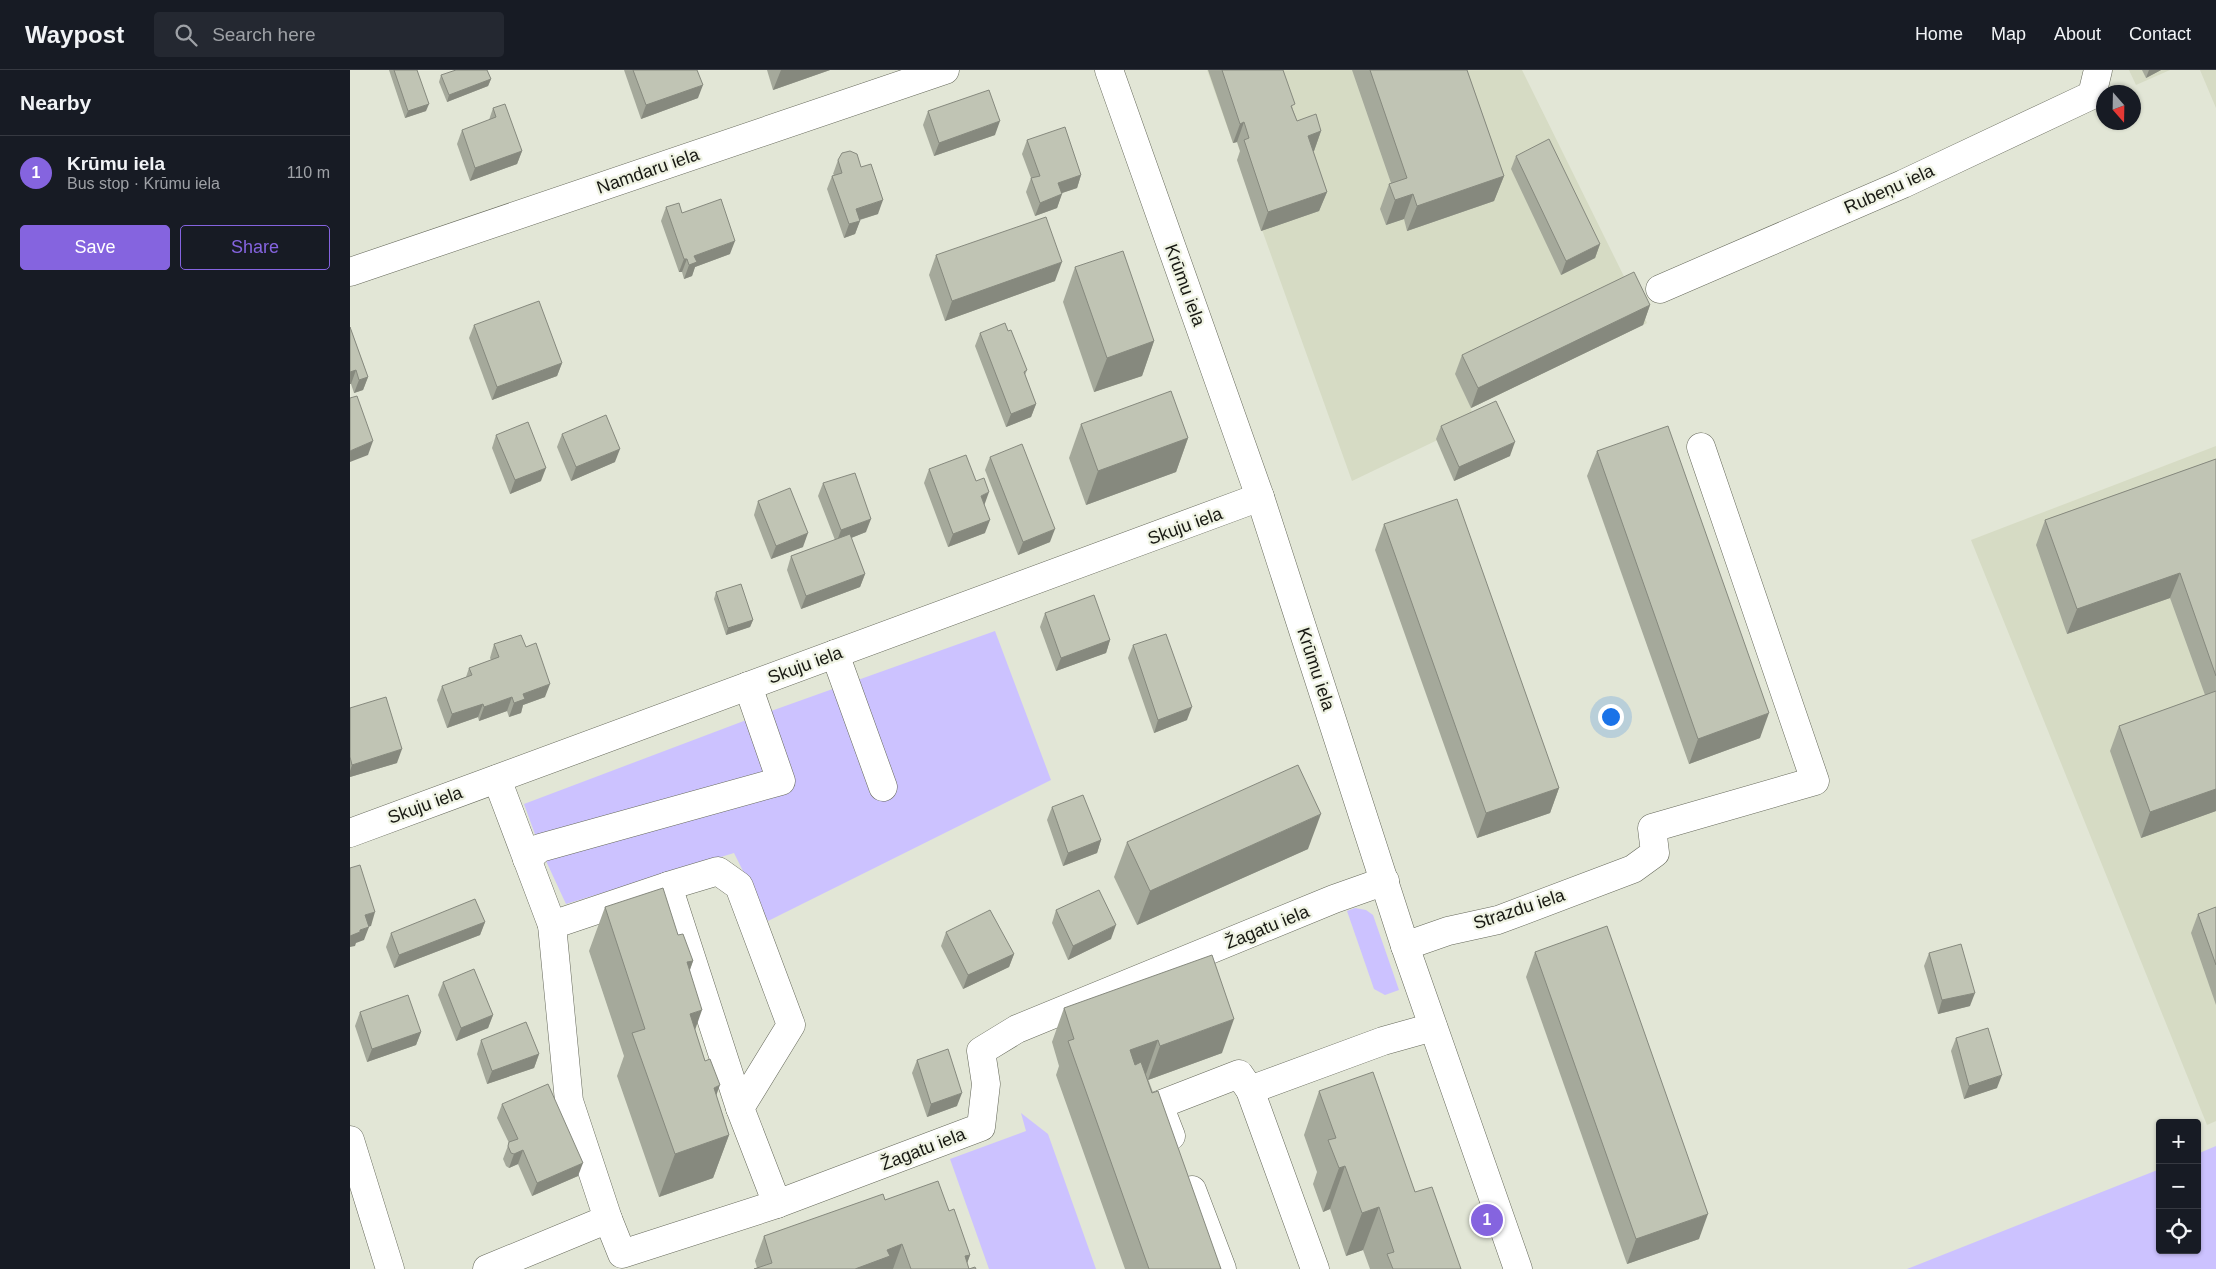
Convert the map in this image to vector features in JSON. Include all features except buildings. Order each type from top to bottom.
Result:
[{"type":"street","name":"Namdaru iela","points":[[350,272],[945,70]]},
{"type":"street","name":"Krūmu iela","points":[[1108,70],[1260,497],[1405,946],[1518,1269]]},
{"type":"street","name":"Rubeņu iela","points":[[1660,288],[1903,184],[2092,95],[2098,70]]},
{"type":"street","name":"Strazdu iela","points":[[1405,946],[1448,931],[1498,920],[1632,869],[1655,853],[1652,828],[1815,781],[1701,446]]},
{"type":"street","name":"Skuju iela","points":[[350,833],[1260,497]]},
{"type":"street","points":[[834,654],[882,787]]},
{"type":"street","points":[[527,859],[540,848],[781,781],[748,686]]},
{"type":"street","name":"Žagatu iela","points":[[496,779],[552,925],[569,1101],[608,1220],[625,1262],[981,1127],[986,1084],[981,1051],[1017,1029],[1334,899],[1385,881]]},
{"type":"street","points":[[552,925],[718,871],[739,886],[791,1025],[740,1108]]},
{"type":"street","points":[[668,886],[740,1108],[777,1204]]},
{"type":"street","points":[[1250,1090],[1383,1041],[1433,1026]]},
{"type":"street","points":[[1222,1269],[1159,1105],[1239,1074],[1250,1090],[1314,1269]]},
{"type":"street","points":[[350,1140],[390,1269]]},
{"type":"street","points":[[487,1269],[608,1220]]},
{"type":"shaded area","points":[[1207,70],[1522,70],[1647,323],[1471,408],[1473,423],[1352,481],[1237,160],[1242,158],[1237,142],[1233,143]]},
{"type":"shaded area","points":[[2129,70],[2170,70],[2136,85]]},
{"type":"shaded area","points":[[2200,70],[2216,70],[2216,108]]},
{"type":"shaded area","points":[[2216,446],[2216,1121],[2207,1125],[1971,540]]},
{"type":"shaded area","points":[[995,631],[1051,780],[768,921],[734,853],[566,904],[540,848],[524,804],[757,716]]},
{"type":"shaded area","points":[[1355,908],[1366,910],[1373,915],[1399,990],[1385,995],[1374,989],[1347,911]]},
{"type":"shaded area","points":[[1021,1113],[1048,1134],[1096,1269],[989,1269],[950,1159],[1026,1131]]},
{"type":"shaded area","points":[[2216,1146],[2216,1269],[1907,1269],[2156,1171],[2156,1254],[2201,1254],[2201,1152]]},
{"type":"place","name":"Krūmu iela","points":[[1487,1220]]}]
